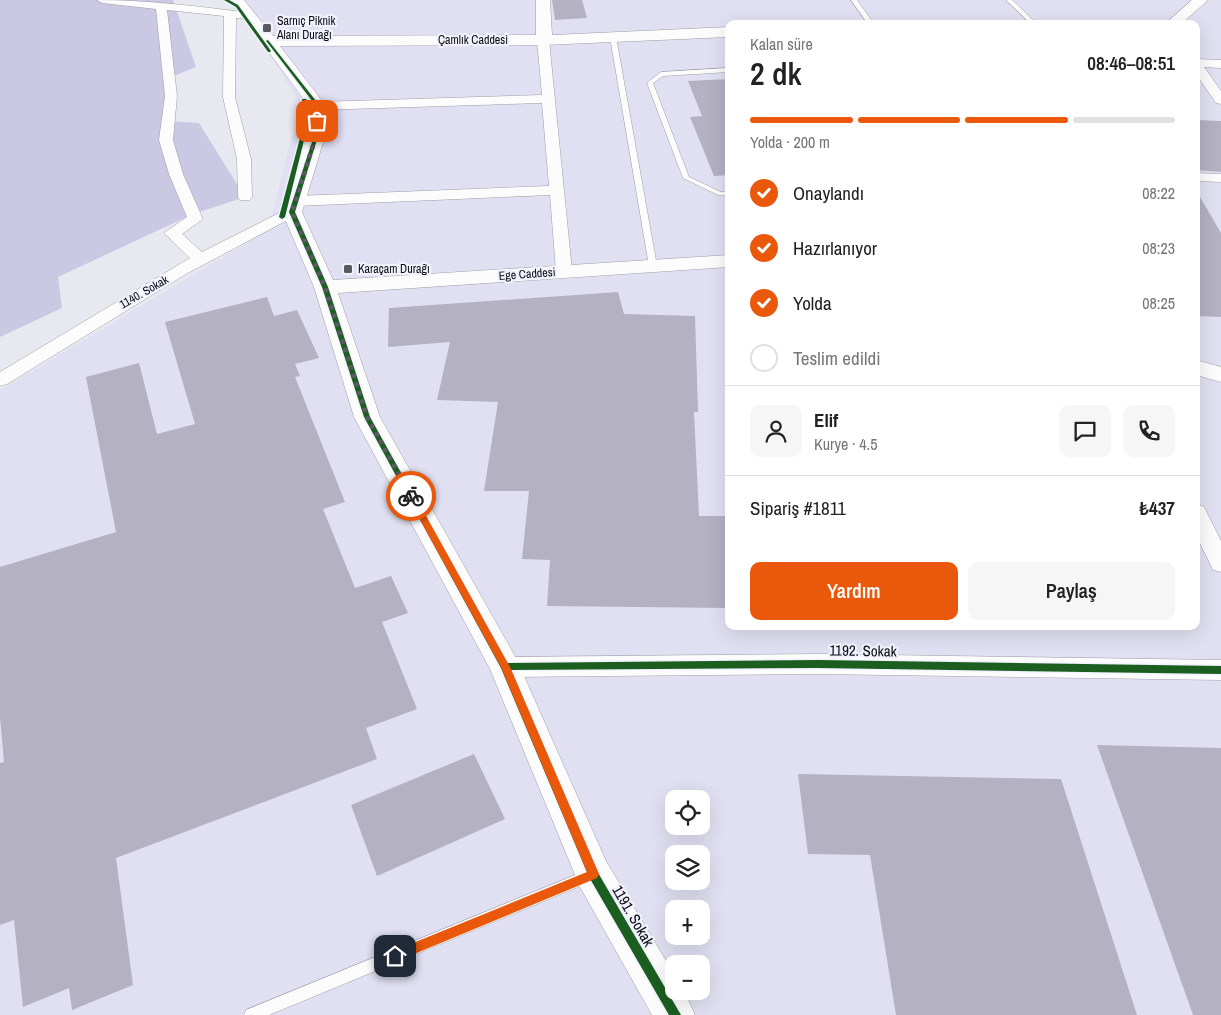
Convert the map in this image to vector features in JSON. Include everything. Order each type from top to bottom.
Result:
[{"type":"street","points":[[102,0],[161,6],[240,9]]},
{"type":"street","points":[[184,0],[240,9],[268,41],[318,106],[316,136],[294,206],[556,190]]},
{"type":"street","points":[[543,0],[545,30],[543,40],[564,271]]},
{"type":"street","points":[[1177,20],[1201,0]]},
{"type":"street","points":[[161,6],[171,86],[166,140],[176,174],[194,219],[172,233],[200,259]]},
{"type":"street","points":[[240,9],[229,96],[244,159],[245,197]]},
{"type":"street","name":"Çamlık Caddesi","points":[[268,41],[543,40],[725,32]]},
{"type":"street","points":[[1200,64],[1221,64]]},
{"type":"street","points":[[1200,70],[1221,100]]},
{"type":"street","points":[[318,106],[548,99]]},
{"type":"street","points":[[1200,177],[1221,178]]},
{"type":"street","name":"1140. Sokak","points":[[0,380],[134,296],[294,206]]},
{"type":"street","name":"1191. Sokak","points":[[294,206],[325,287],[367,417],[505,667],[593,874],[675,1015]]},
{"type":"street","name":"Ege Caddesi","points":[[325,287],[725,260]]},
{"type":"street","points":[[1200,368],[1221,375]]},
{"type":"street","points":[[1200,520],[1221,564]]},
{"type":"street","name":"1192. Sokak","points":[[505,667],[818,664],[1221,670]]},
{"type":"lane","points":[[854,0],[868,20]]},
{"type":"lane","points":[[1009,0],[1030,20]]},
{"type":"lane","points":[[613,37],[653,266]]},
{"type":"lane","points":[[725,70],[661,74],[650,83],[686,178],[720,194],[725,194]]},
{"type":"lane","points":[[251,1015],[593,874]]},
{"type":"shaded area","points":[[0,0],[173,0],[196,67],[171,77],[168,121],[199,123],[245,197],[193,214],[58,277],[62,308],[0,337]]},
{"type":"shaded area","points":[[237,0],[1221,0],[1221,1015],[0,1015],[0,390],[268,230],[300,104]]},
{"type":"building","points":[[552,0],[582,0],[587,18],[555,20]]},
{"type":"building","points":[[725,79],[725,175],[714,176],[690,117],[702,116],[688,81]]},
{"type":"building","points":[[1200,120],[1221,121],[1221,172],[1200,170]]},
{"type":"building","points":[[1200,197],[1221,233],[1221,317],[1200,316]]},
{"type":"building","points":[[618,292],[624,314],[695,316],[698,412],[694,412],[699,516],[725,516],[725,608],[547,606],[550,560],[522,559],[529,491],[484,491],[498,402],[437,400],[450,342],[388,347],[389,308]]},
{"type":"building","points":[[267,297],[274,316],[297,310],[319,358],[295,364],[300,376],[295,377],[345,502],[323,509],[355,588],[391,576],[408,613],[382,622],[417,709],[366,728],[377,759],[116,858],[133,985],[72,1010],[69,988],[23,1007],[14,920],[0,925],[0,763],[4,762],[0,717],[0,567],[116,532],[86,377],[139,363],[157,434],[195,424],[165,322]]},
{"type":"building","points":[[1097,745],[1221,748],[1221,1015],[1193,1015]]},
{"type":"building","points":[[474,754],[505,819],[377,876],[351,805]]},
{"type":"building","points":[[798,774],[1061,779],[1137,1015],[896,1015],[870,855],[808,854]]},
{"type":"cycle path","points":[[226,0],[237,6],[269,51]]},
{"type":"cycle path","points":[[268,41],[318,106],[316,136],[292,212],[325,287],[367,417],[505,667],[593,874],[675,1015]]},
{"type":"cycle path","points":[[282,217],[310,108],[304,100]]},
{"type":"cycle path","points":[[505,667],[818,664],[1221,670]]},
{"type":"way so far","points":[[317,121],[316,136],[292,212],[325,287],[367,417],[411,496]]},
{"type":"place","name":"Sarnıç Piknik Alanı Durağı","points":[[267,28]]},
{"type":"place","name":"Karaçam Durağı","points":[[348,269]]},
{"type":"route","points":[[395,956],[593,874],[505,667],[411,496]]}]
